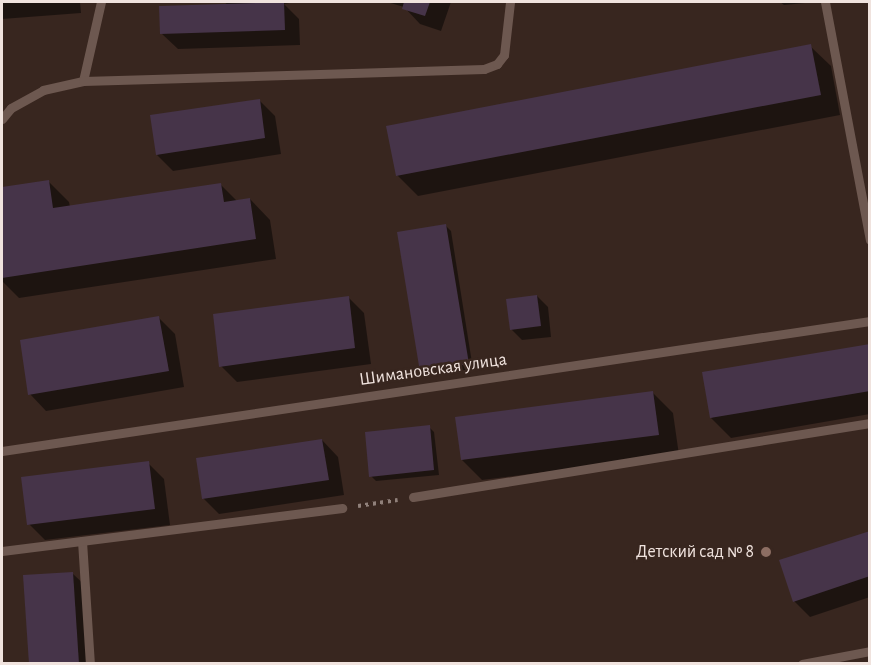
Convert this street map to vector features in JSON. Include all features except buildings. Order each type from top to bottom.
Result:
[{"type":"lane","points":[[83,81],[100,2]]},
{"type":"lane","points":[[2,119],[10,108],[43,90],[83,81],[484,69],[497,64],[504,55],[510,2]]},
{"type":"lane","points":[[825,2],[870,240]]},
{"type":"lane","name":"Шимановская улица","points":[[2,451],[870,321]]},
{"type":"lane","points":[[413,497],[870,423]]},
{"type":"lane","points":[[2,551],[342,508]]},
{"type":"lane","points":[[82,541],[90,663]]},
{"type":"lane","points":[[802,663],[870,651]]},
{"type":"path","points":[[342,508],[413,497]]},
{"type":"place","name":"Детский сад № 8","points":[[766,552]]}]
